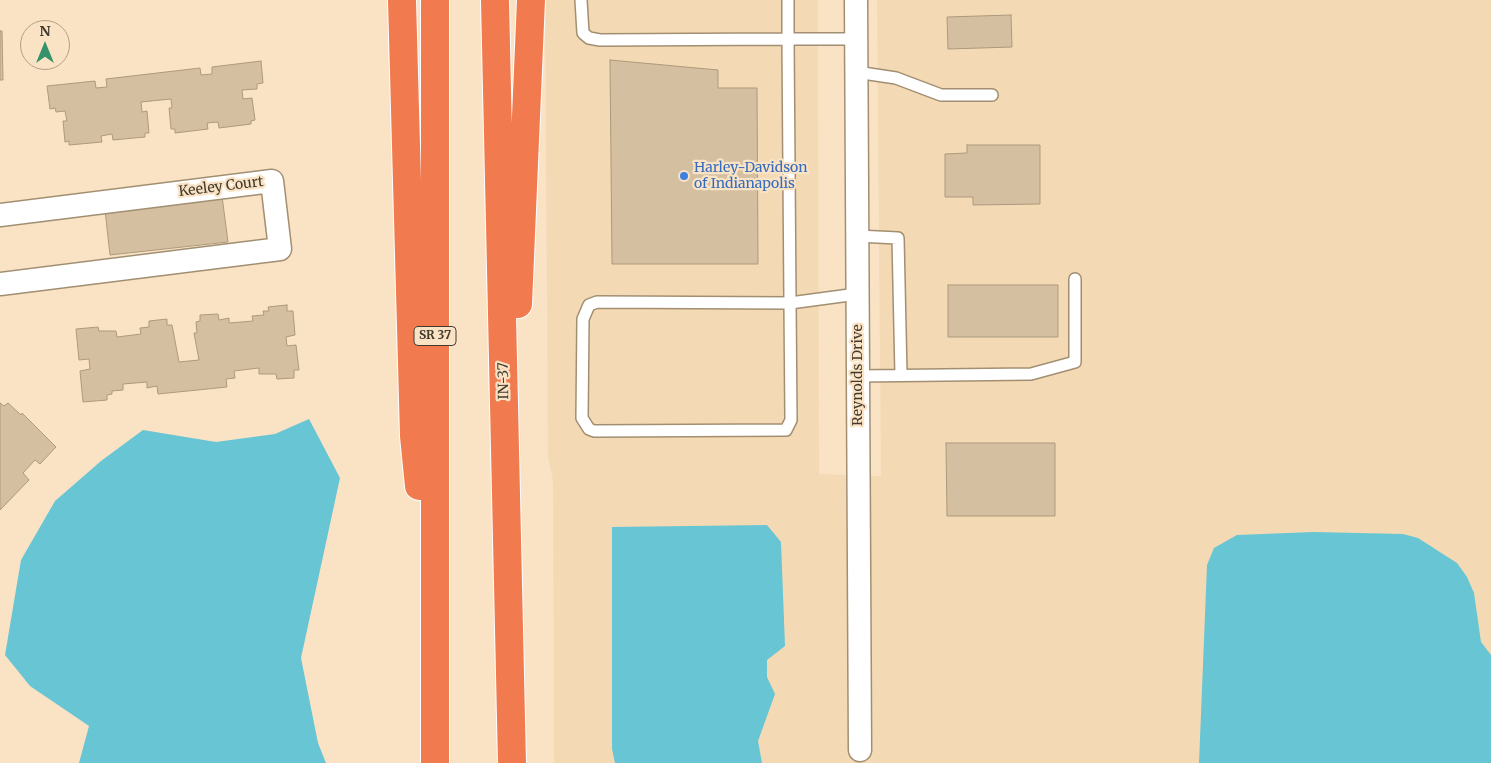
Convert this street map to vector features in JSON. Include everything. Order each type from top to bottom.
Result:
[{"type":"highway","points":[[402,0],[414,436],[434,625]]},
{"type":"highway","name":"SR 37","points":[[435,0],[435,763]]},
{"type":"highway","name":"IN-37","points":[[495,0],[512,763]]},
{"type":"highway","points":[[506,502],[522,240],[532,0]]},
{"type":"street","name":"Reynolds Drive","points":[[856,0],[860,750]]},
{"type":"street","name":"Keeley Court","points":[[0,215],[272,181],[280,249],[0,284]]},
{"type":"lane","points":[[581,0],[583,33],[589,38],[600,40],[856,39]]},
{"type":"lane","points":[[788,0],[788,40],[790,303],[791,420],[786,430],[594,431],[589,429],[582,418],[583,319],[589,305],[597,302],[790,303],[858,294]]},
{"type":"lane","points":[[856,72],[896,78],[941,95],[992,95]]},
{"type":"lane","points":[[857,236],[898,238],[900,375]]},
{"type":"lane","points":[[858,376],[1031,374],[1075,362],[1075,279]]},
{"type":"shaded area","points":[[545,0],[818,0],[819,474],[881,476],[877,0],[1491,0],[1491,763],[554,763],[553,481],[548,456]]},
{"type":"water","points":[[309,419],[340,478],[301,658],[318,743],[326,763],[79,763],[89,726],[30,686],[5,655],[21,560],[55,501],[101,461],[143,430],[216,442],[275,434]]},
{"type":"water","points":[[767,525],[781,542],[785,646],[767,660],[767,677],[775,694],[758,741],[762,763],[615,763],[612,749],[612,527]]},
{"type":"water","points":[[1313,532],[1403,534],[1418,538],[1457,563],[1467,577],[1474,593],[1481,642],[1491,655],[1491,763],[1199,763],[1207,565],[1214,548],[1237,535]]},
{"type":"building","points":[[1011,15],[1012,47],[948,49],[947,17]]},
{"type":"building","points":[[0,31],[2,31],[3,80],[0,80]]},
{"type":"building","name":"Harley-Davidson of Indianapolis","points":[[610,60],[718,70],[718,88],[757,88],[758,264],[612,264]]},
{"type":"building","points":[[261,61],[263,83],[257,84],[257,89],[242,90],[243,99],[252,98],[255,120],[251,121],[251,124],[219,128],[218,122],[207,123],[208,129],[175,133],[175,129],[171,129],[169,108],[172,108],[171,99],[141,102],[142,112],[147,111],[149,133],[145,133],[145,137],[113,140],[112,134],[101,136],[102,142],[69,145],[69,141],[65,142],[63,121],[67,121],[65,111],[56,112],[55,108],[50,109],[47,86],[95,81],[96,88],[107,87],[106,79],[200,68],[201,75],[212,74],[212,67]]},
{"type":"building","points":[[967,145],[1040,145],[1040,204],[973,205],[973,197],[945,197],[945,154],[967,153]]},
{"type":"building","points":[[222,196],[228,242],[110,255],[105,210]]},
{"type":"building","points":[[948,285],[1058,285],[1058,337],[948,337]]},
{"type":"building","points":[[287,305],[287,311],[293,311],[295,335],[286,337],[287,346],[296,345],[299,370],[294,370],[294,378],[277,379],[276,374],[259,374],[259,368],[234,371],[235,378],[226,379],[227,387],[158,394],[157,386],[147,388],[147,382],[123,384],[123,390],[112,391],[112,394],[107,395],[107,400],[83,402],[80,371],[90,369],[89,359],[79,360],[76,329],[98,327],[99,331],[116,331],[117,337],[141,334],[140,328],[149,327],[149,321],[167,319],[167,325],[172,325],[179,362],[199,360],[194,333],[197,333],[196,322],[200,321],[200,315],[218,314],[219,320],[229,318],[229,323],[253,321],[252,316],[264,315],[263,311],[269,311],[268,307]]},
{"type":"building","points":[[0,403],[4,406],[8,403],[21,415],[22,413],[56,447],[40,464],[35,460],[23,473],[29,480],[0,510]]},
{"type":"building","points":[[946,443],[1055,443],[1055,516],[947,516]]},
{"type":"place","name":"Harley-Davidson of Indianapolis","points":[[684,176]]}]
